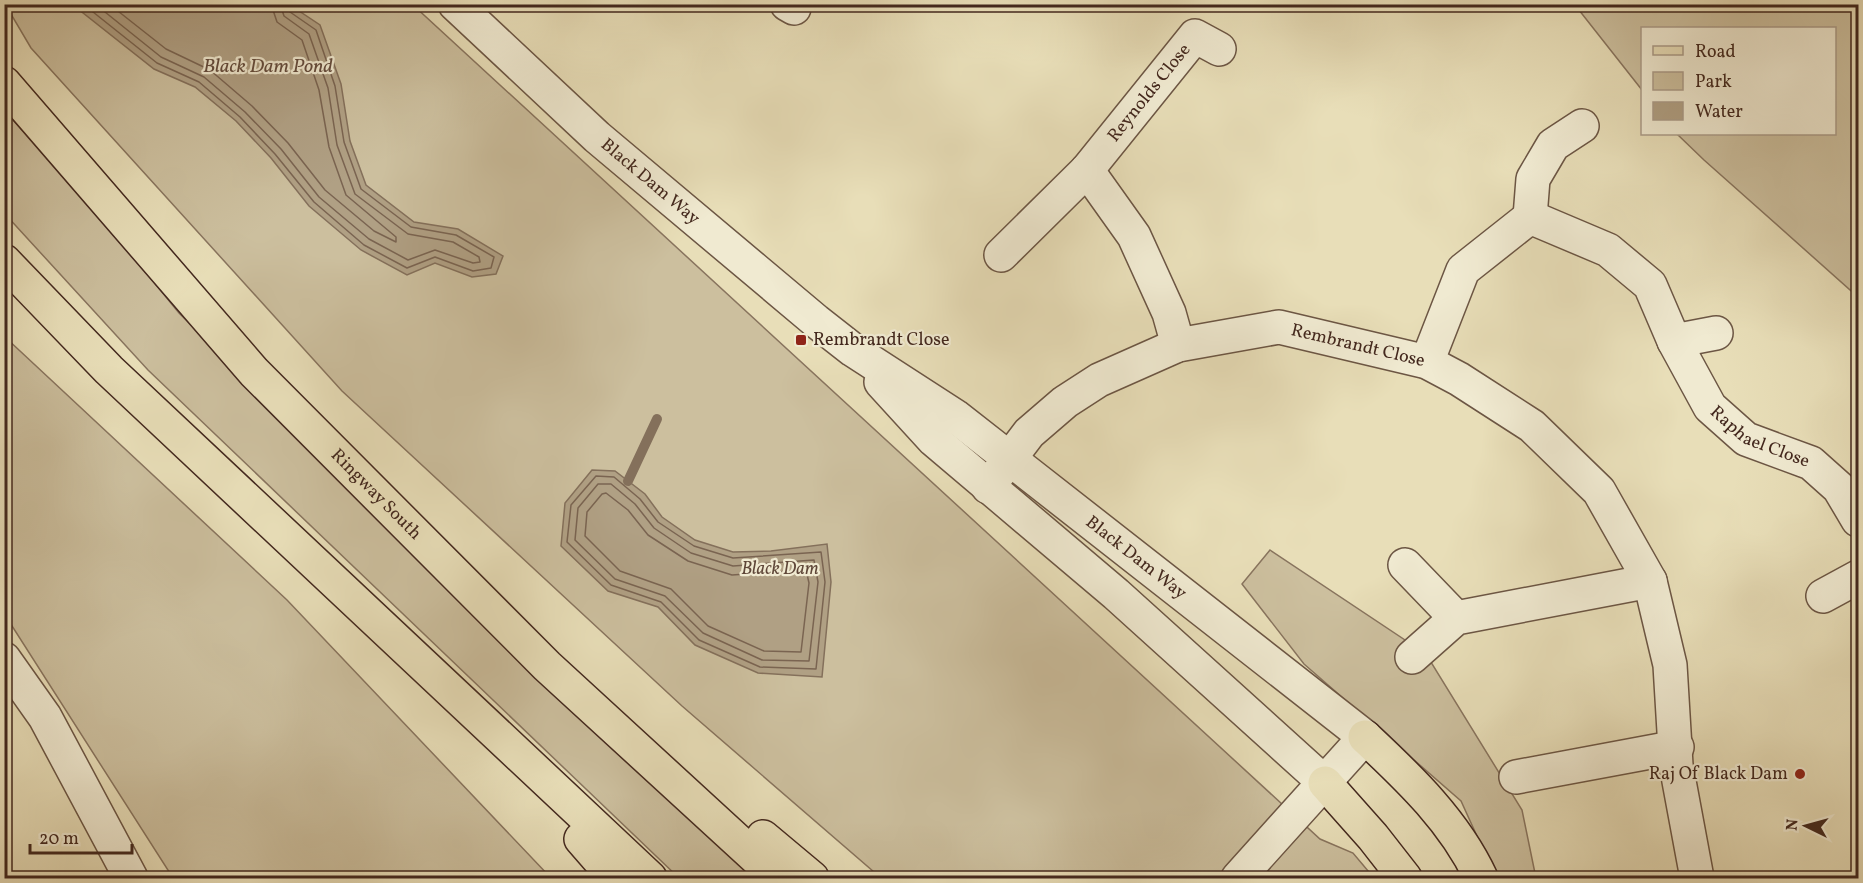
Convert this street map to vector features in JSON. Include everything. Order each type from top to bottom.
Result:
[{"type":"main road","name":"Ringway South","points":[[4,83],[254,372],[547,666],[778,879]]},
{"type":"main road","points":[[4,261],[109,370],[449,687],[650,879]]},
{"type":"main road","points":[[547,666],[812,879]]},
{"type":"main road","points":[[449,687],[615,879]]},
{"type":"main road","points":[[1365,737],[1424,793],[1471,856],[1481,879]]},
{"type":"main road","points":[[1325,783],[1405,879]]},
{"type":"street","name":"Black Dam Way","points":[[455,4],[597,137],[853,350],[955,416],[1365,737]]},
{"type":"street","name":"Reynolds Close","points":[[1001,255],[1087,170],[1195,36],[1219,49]]},
{"type":"street","points":[[1426,362],[1462,270],[1530,217],[1533,179],[1553,145],[1582,126]]},
{"type":"street","points":[[1087,170],[1134,236],[1169,313],[1178,345]]},
{"type":"street","name":"Raphael Close","points":[[1530,217],[1608,250],[1650,285],[1674,341],[1710,407],[1746,439],[1811,463],[1839,488],[1858,520]]},
{"type":"street","name":"Rembrandt Close","points":[[988,488],[1029,433],[1065,402],[1098,380],[1178,345],[1279,327],[1426,362],[1459,379],[1532,426],[1599,491],[1650,582],[1670,665],[1685,862]]},
{"type":"street","points":[[1674,341],[1716,333]]},
{"type":"street","name":"Black Dam Way","points":[[853,350],[934,440],[1116,594],[1325,783]]},
{"type":"street","points":[[1405,566],[1456,618]]},
{"type":"street","points":[[1823,596],[1858,577]]},
{"type":"street","points":[[1412,657],[1456,618],[1650,582]]},
{"type":"street","points":[[4,659],[45,717],[131,879]]},
{"type":"street","points":[[1238,879],[1365,737]]},
{"type":"street","points":[[1516,777],[1677,747]]},
{"type":"green space","name":"Black Dam","points":[[5,4],[413,5],[1320,839],[1353,853],[1374,878],[881,878],[682,706],[342,391],[31,48]]},
{"type":"green space","points":[[1575,5],[1858,5],[1858,297],[1678,135],[1836,135],[1836,27],[1641,27],[1641,89]]},
{"type":"green space","points":[[4,110],[96,211],[179,313],[753,878],[679,878],[148,370],[5,214]]},
{"type":"green space","points":[[5,337],[287,600],[551,878],[173,878],[5,615]]},
{"type":"green space","points":[[1270,550],[1426,654],[1522,810],[1536,878],[1496,878],[1461,801],[1304,664],[1242,584]]},
{"type":"water","name":"Black Dam Pond","points":[[73,5],[290,5],[320,25],[341,84],[350,141],[366,185],[414,222],[458,229],[503,256],[496,274],[472,277],[435,263],[407,275],[361,250],[309,206],[271,158],[236,121],[195,87],[154,69]]},
{"type":"water","points":[[592,470],[615,471],[645,494],[662,517],[695,540],[733,552],[771,551],[827,544],[831,582],[822,677],[758,673],[695,645],[658,607],[608,591],[561,546],[565,503]]},
{"type":"waterway","points":[[628,481],[657,419]]},
{"type":"place","name":"Rembrandt Close","points":[[801,340]]},
{"type":"place","name":"Raj Of Black Dam","points":[[1800,774]]}]
